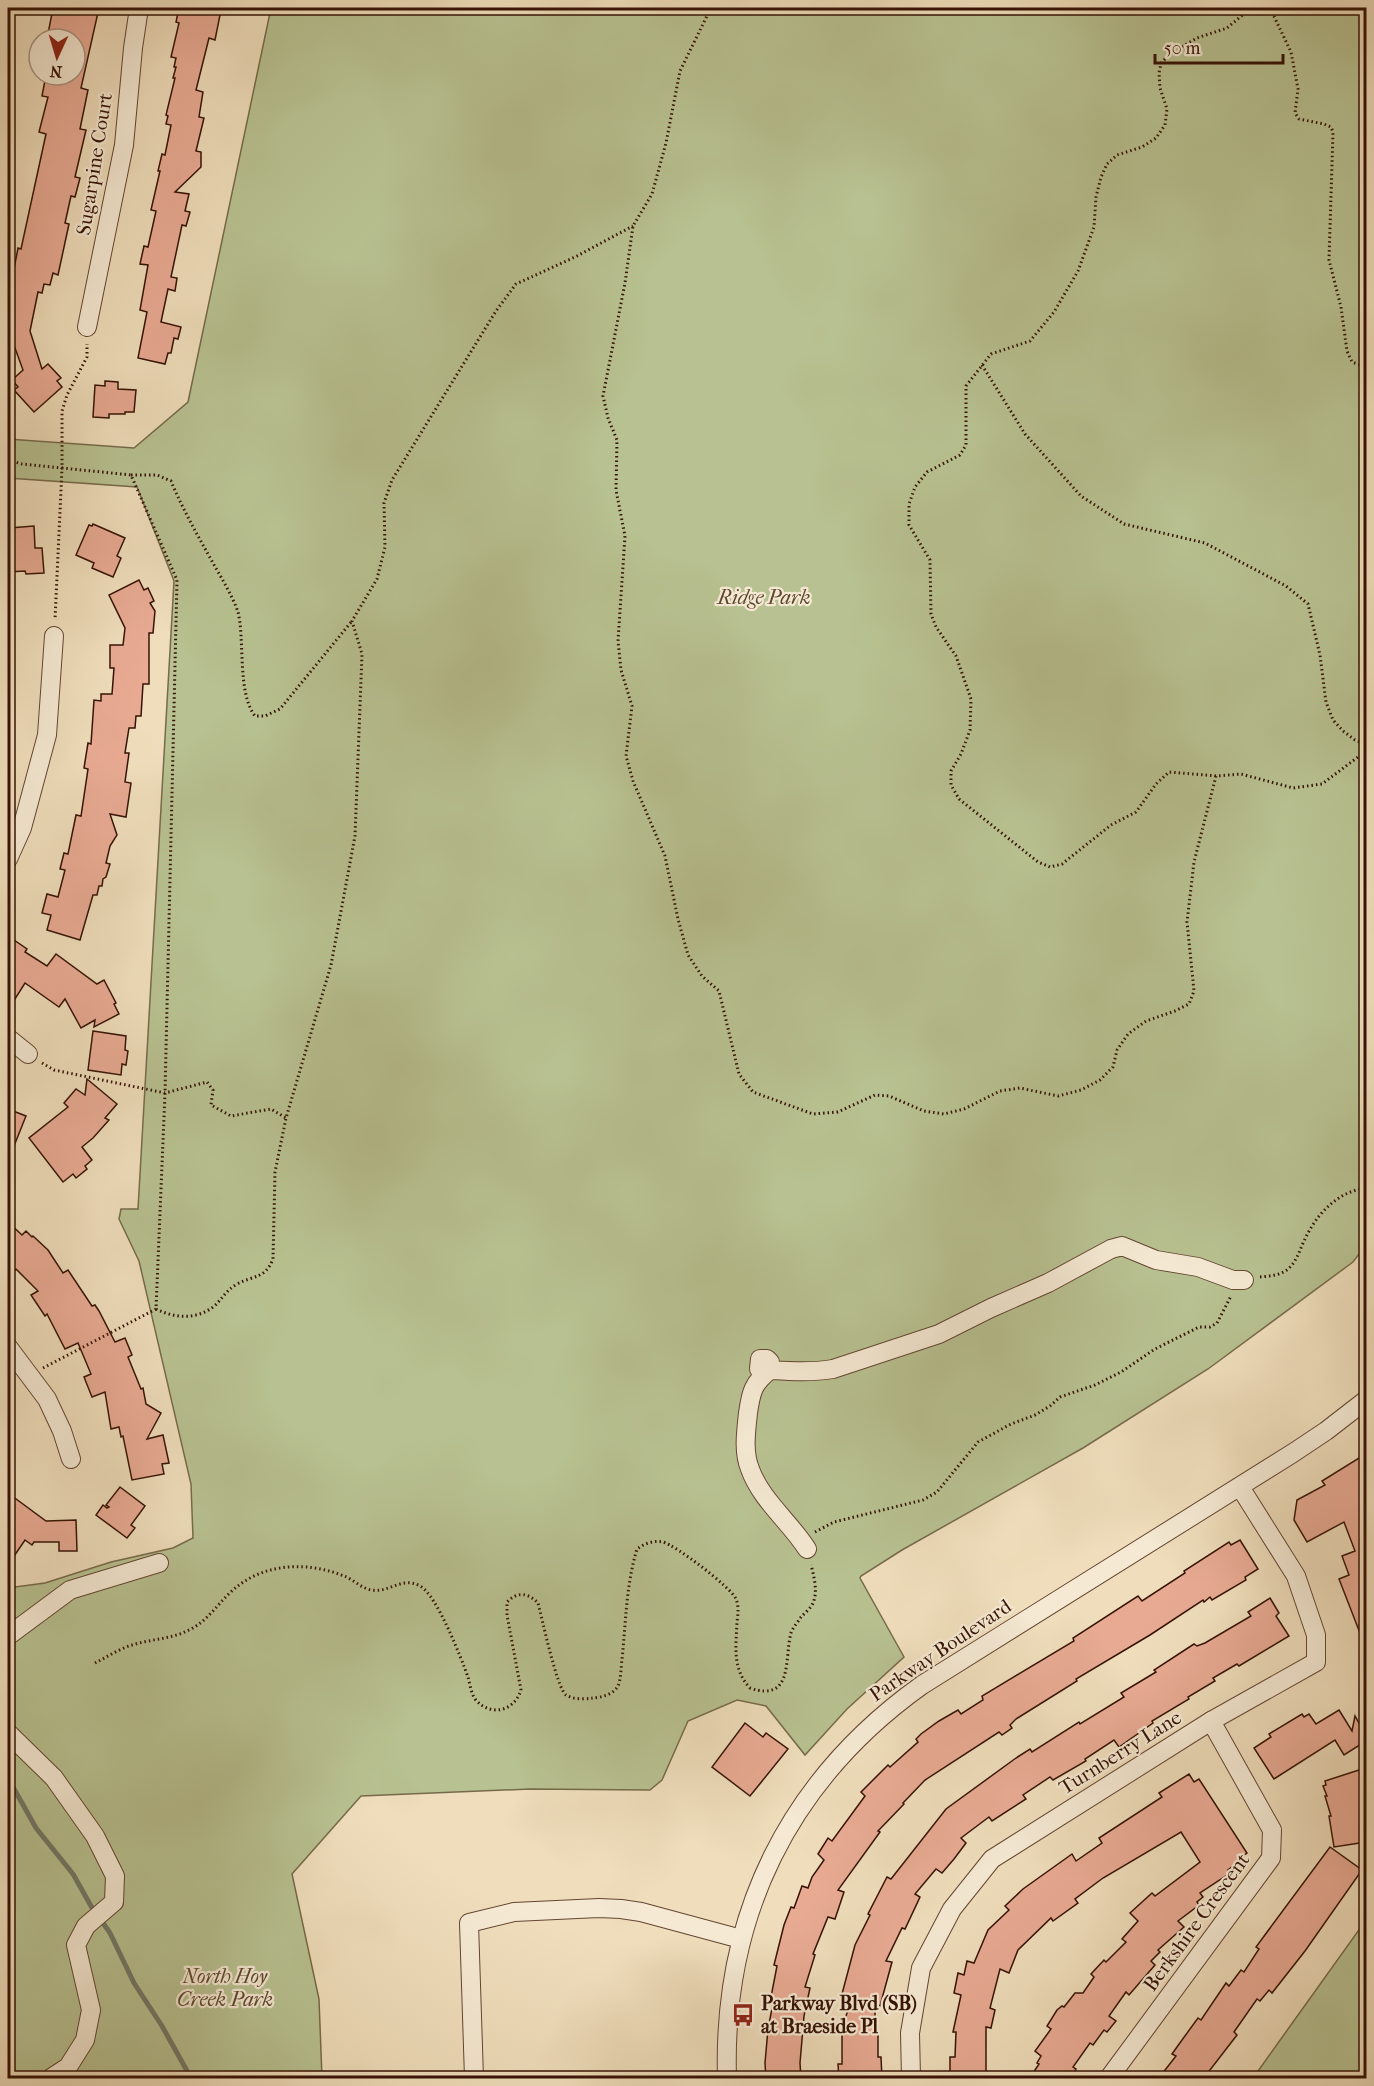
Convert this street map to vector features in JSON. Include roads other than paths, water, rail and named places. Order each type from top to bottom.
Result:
[{"type":"street","name":"Sugarpine Court","points":[[87,327],[124,145],[139,8]]},
{"type":"street","points":[[8,860],[22,828],[47,735],[54,636]]},
{"type":"street","points":[[8,1038],[28,1054]]},
{"type":"street","points":[[807,1549],[798,1534],[771,1502],[750,1469],[745,1445],[749,1405],[762,1373],[833,1369],[939,1334],[1048,1283],[1111,1249],[1122,1246],[1156,1260],[1198,1268],[1233,1280],[1244,1280]]},
{"type":"street","points":[[8,1347],[47,1399],[62,1431],[71,1459]]},
{"type":"street","name":"Parkway Boulevard","points":[[727,2079],[726,2027],[741,1939],[764,1874],[796,1815],[837,1760],[877,1720],[922,1685],[1240,1487],[1326,1431],[1366,1400]]},
{"type":"street","name":"Turnberry Lane","points":[[911,2079],[910,2033],[921,1968],[952,1910],[992,1859],[1211,1721],[1316,1662],[1316,1635],[1296,1576],[1240,1487]]},
{"type":"street","points":[[8,1636],[70,1590],[159,1563]]},
{"type":"street","name":"Berkshire Crescent","points":[[1109,2079],[1271,1858],[1272,1830],[1211,1721]]},
{"type":"street","points":[[8,1733],[54,1778],[95,1836],[115,1876],[114,1902],[89,1923],[76,1945],[91,2010],[86,2040],[68,2067],[51,2079]]},
{"type":"street","points":[[474,2079],[469,1923],[514,1912],[621,1909],[641,1912],[741,1939]]},
{"type":"waterway","points":[[8,1778],[36,1828],[73,1874],[110,1933],[134,1983],[162,2026],[191,2078]]},
{"type":"place","name":"Parkway Blvd (SB) at Braeside Pl","points":[[743,2015]]},
{"type":"park label","name":"Ridge Park","points":[[764,597]]},
{"type":"park label","name":"North Hoy Creek Park","points":[[225,1988]]}]
